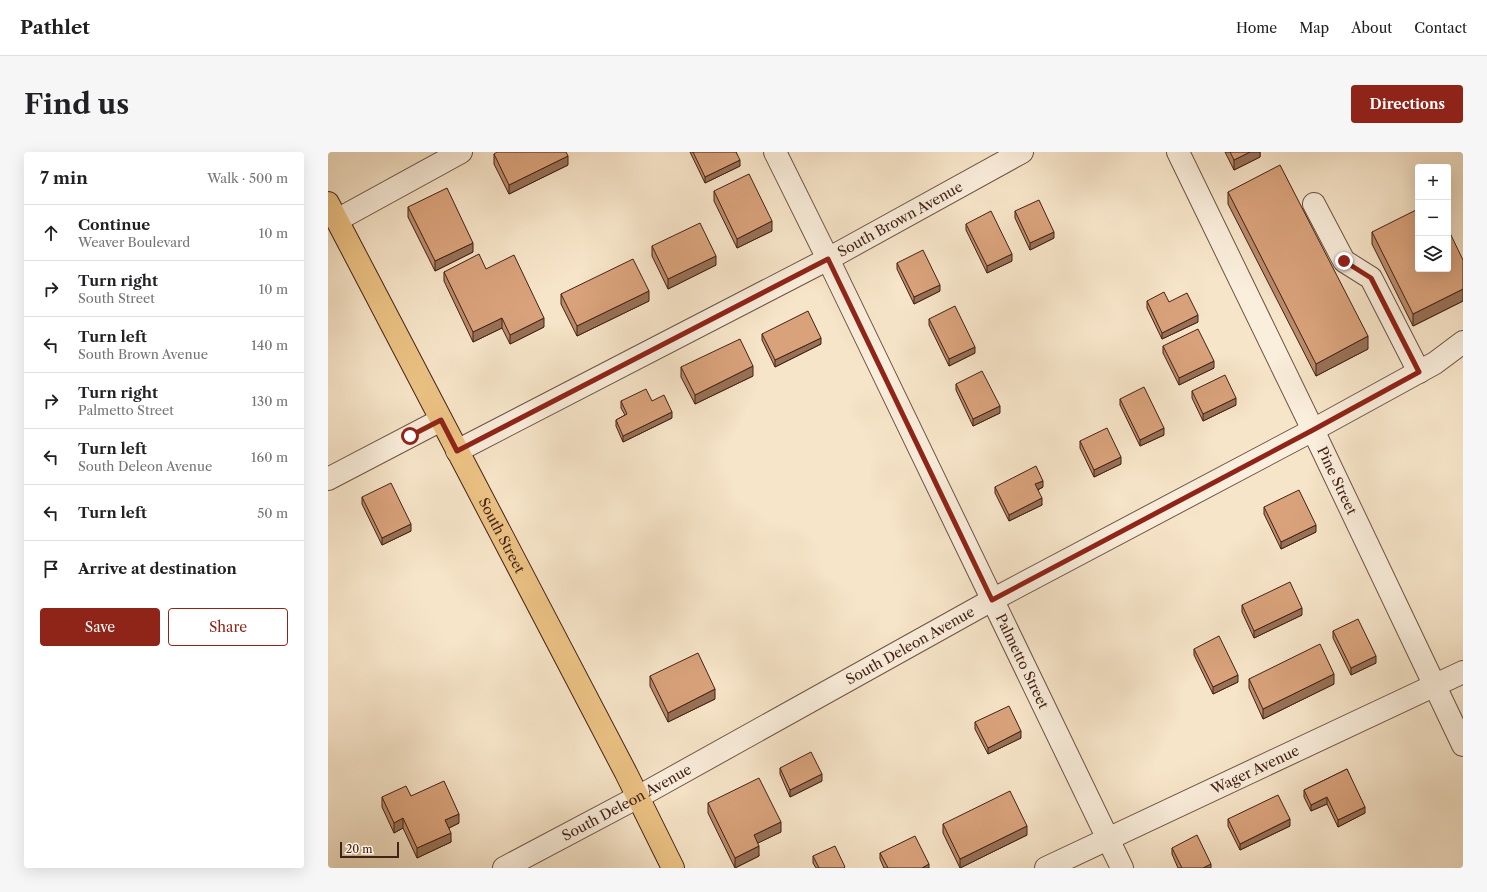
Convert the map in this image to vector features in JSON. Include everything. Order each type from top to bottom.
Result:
[{"type":"main road","name":"South Street","points":[[332,212],[638,797],[673,868]]},
{"type":"street","points":[[332,212],[461,152]]},
{"type":"street","name":"Palmetto Street","points":[[775,152],[1122,868]]},
{"type":"street","name":"South Brown Avenue","points":[[457,451],[828,259],[1022,152]]},
{"type":"street","name":"Pine Street","points":[[1178,152],[1313,430],[1463,745]]},
{"type":"street","points":[[1314,204],[1344,261],[1371,278],[1419,372]]},
{"type":"street","name":"South Deleon Avenue","points":[[504,868],[638,797],[992,600],[1313,430],[1419,372],[1435,363],[1463,342]]},
{"type":"street","points":[[328,479],[441,420]]},
{"type":"street","name":"Wager Avenue","points":[[1046,868],[1107,838],[1463,672]]},
{"type":"building","points":[[497,152],[566,152],[568,156],[509,185],[494,154]]},
{"type":"building","points":[[693,152],[736,152],[740,160],[705,177]]},
{"type":"building","points":[[1230,152],[1250,152],[1234,160]]},
{"type":"building","points":[[1280,165],[1368,336],[1316,364],[1228,192]]},
{"type":"building","points":[[749,174],[772,221],[737,239],[714,191]]},
{"type":"building","points":[[447,188],[473,243],[435,261],[408,207]]},
{"type":"building","points":[[1039,200],[1054,232],[1030,243],[1015,211]]},
{"type":"building","points":[[1415,210],[1415,272],[1451,272],[1451,235],[1463,260],[1463,289],[1413,314],[1372,232]]},
{"type":"building","points":[[991,211],[1012,254],[987,266],[966,224]]},
{"type":"building","points":[[700,223],[716,256],[668,279],[652,246]]},
{"type":"building","points":[[923,250],[940,285],[914,297],[897,263]]},
{"type":"building","points":[[479,254],[486,269],[514,255],[544,318],[510,335],[502,318],[473,332],[444,272]]},
{"type":"building","points":[[633,259],[649,291],[577,326],[561,294]]},
{"type":"building","points":[[1164,292],[1169,302],[1187,293],[1198,315],[1162,333],[1147,301]]},
{"type":"building","points":[[955,306],[975,347],[949,359],[929,319]]},
{"type":"building","points":[[808,311],[821,338],[775,360],[762,334]]},
{"type":"building","points":[[1198,329],[1214,361],[1179,378],[1163,346]]},
{"type":"building","points":[[740,339],[753,366],[695,395],[681,367]]},
{"type":"building","points":[[982,371],[1000,406],[973,419],[956,384]]},
{"type":"building","points":[[1225,375],[1236,398],[1203,414],[1192,391]]},
{"type":"building","points":[[1144,387],[1164,428],[1140,440],[1120,399]]},
{"type":"building","points":[[646,389],[652,401],[664,395],[672,412],[623,436],[616,420],[627,414],[621,401]]},
{"type":"building","points":[[1107,428],[1121,457],[1094,470],[1080,441]]},
{"type":"building","points":[[1036,466],[1043,481],[1035,484],[1042,498],[1009,515],[995,487]]},
{"type":"building","points":[[391,483],[411,524],[382,538],[362,497]]},
{"type":"building","points":[[1299,490],[1316,525],[1281,542],[1264,507]]},
{"type":"building","points":[[1290,582],[1302,608],[1254,631],[1242,605]]},
{"type":"building","points":[[1358,619],[1376,656],[1351,668],[1333,631]]},
{"type":"building","points":[[1219,636],[1238,675],[1213,687],[1194,649]]},
{"type":"building","points":[[1320,644],[1334,674],[1263,709],[1249,679]]},
{"type":"building","points":[[698,653],[715,689],[668,713],[650,676]]},
{"type":"building","points":[[1009,706],[1021,731],[988,748],[975,722]]},
{"type":"building","points":[[811,752],[822,774],[790,790],[780,768]]},
{"type":"building","points":[[1347,769],[1365,807],[1338,820],[1327,797],[1311,805],[1304,790]]},
{"type":"building","points":[[759,778],[781,822],[754,835],[759,846],[735,858],[708,803]]},
{"type":"building","points":[[444,781],[459,814],[445,820],[451,833],[417,848],[403,818],[394,823],[382,797],[406,786],[411,796]]},
{"type":"building","points":[[1010,791],[1027,826],[960,859],[943,824]]},
{"type":"building","points":[[1278,795],[1290,819],[1240,844],[1228,819]]},
{"type":"building","points":[[1197,835],[1211,864],[1203,868],[1182,868],[1172,848]]},
{"type":"building","points":[[915,836],[929,864],[922,868],[888,868],[880,853]]},
{"type":"building","points":[[835,846],[845,867],[819,868],[813,856]]},
{"type":"route","points":[[410,436],[441,420],[457,451],[828,259],[992,600],[1313,430],[1419,372],[1371,278],[1344,261]]}]
